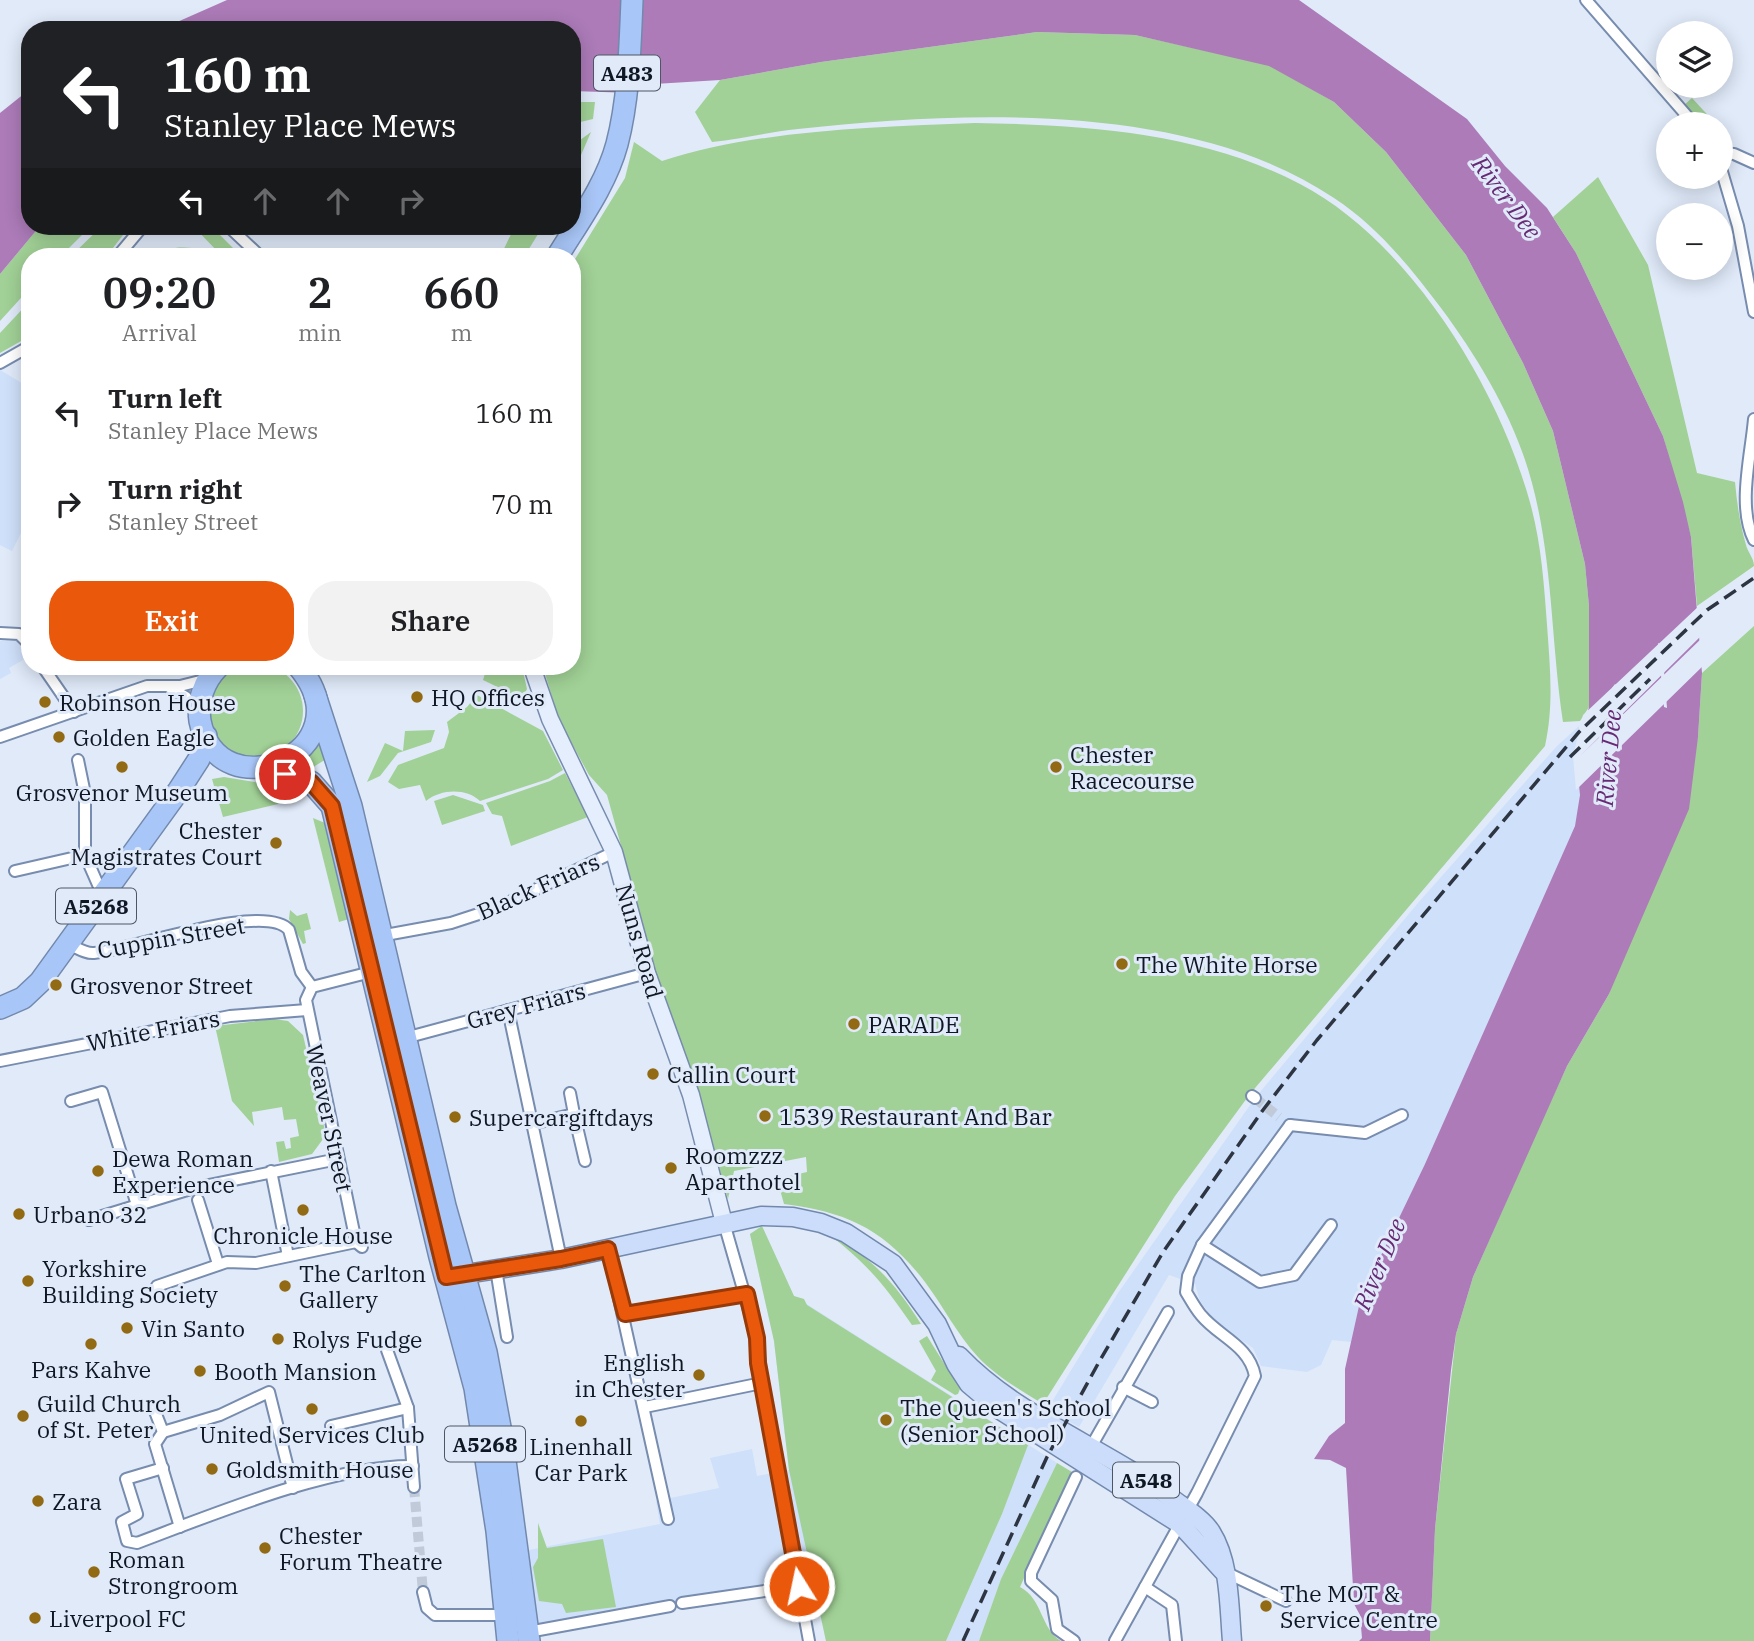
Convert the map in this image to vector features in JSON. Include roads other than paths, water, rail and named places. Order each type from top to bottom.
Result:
[{"type":"highway","name":"A483","points":[[581,219],[597,194],[617,145],[624,109],[632,0]]},
{"type":"highway","points":[[212,675],[201,696],[199,714],[206,736],[219,753],[238,765]]},
{"type":"highway","name":"A5268","points":[[263,768],[280,764],[295,756],[306,743],[317,712],[308,677]]},
{"type":"highway","name":"A5268","points":[[308,677],[347,791],[380,936],[381,970],[456,1275],[473,1297],[502,1437],[522,1625],[508,1641]]},
{"type":"highway","name":"A5268","points":[[0,1008],[23,998],[68,944],[179,790],[199,759],[206,736]]},
{"type":"highway","name":"A5268","points":[[179,790],[213,770],[238,765],[263,768],[311,782],[332,806],[381,970],[405,1038],[445,1206],[497,1531],[522,1625]]},
{"type":"main road","name":"A548","points":[[456,1275],[561,1259],[749,1218],[793,1217],[821,1223],[872,1249],[893,1264],[908,1281],[969,1384],[1000,1410],[1083,1462],[1184,1517],[1223,1570]]},
{"type":"main road","points":[[473,1297],[478,1284],[496,1269]]},
{"type":"main road","points":[[1223,1570],[1232,1641]]},
{"type":"street","points":[[1586,0],[1684,112]]},
{"type":"street","points":[[1733,154],[1754,163]]},
{"type":"street","points":[[1727,189],[1738,226],[1754,313]]},
{"type":"street","points":[[238,235],[251,248]]},
{"type":"street","points":[[0,363],[21,351]]},
{"type":"street","points":[[1754,419],[1746,508],[1749,530],[1754,540]]},
{"type":"street","points":[[0,634],[21,636]]},
{"type":"street","points":[[48,675],[71,712]]},
{"type":"street","points":[[0,737],[147,686],[180,686],[208,675]]},
{"type":"street","name":"Nuns Road","points":[[536,675],[550,719],[614,852],[647,973],[691,1095],[724,1223]]},
{"type":"street","points":[[163,685],[180,692],[199,714]]},
{"type":"street","points":[[78,760],[85,794],[85,855],[103,896]]},
{"type":"street","name":"Black Friars","points":[[380,936],[450,923],[497,908],[614,852]]},
{"type":"street","points":[[15,871],[85,855]]},
{"type":"street","name":"Cuppin Street","points":[[68,944],[93,953],[228,924],[276,921],[289,930],[301,972],[312,987]]},
{"type":"street","points":[[312,987],[381,970]]},
{"type":"street","name":"Grey Friars","points":[[405,1038],[647,973]]},
{"type":"street","name":"Weaver Street","points":[[288,1256],[359,1245],[306,1010],[307,993],[312,987]]},
{"type":"street","name":"White Friars","points":[[0,1061],[169,1026],[230,1016],[306,1010]]},
{"type":"street","points":[[508,1010],[561,1259]]},
{"type":"street","points":[[71,1101],[102,1092],[136,1205]]},
{"type":"street","points":[[570,1093],[585,1161]]},
{"type":"street","points":[[533,1124],[574,1114]]},
{"type":"street","points":[[1279,1117],[1290,1125],[1365,1133],[1402,1115]]},
{"type":"street","points":[[1115,1641],[1184,1517],[1255,1376],[1253,1365],[1237,1344],[1202,1317],[1186,1292],[1188,1276],[1202,1245],[1290,1125]]},
{"type":"street","points":[[89,1220],[194,1188],[338,1159]]},
{"type":"street","points":[[157,1286],[218,1264],[256,1262],[288,1256],[271,1171]]},
{"type":"street","points":[[198,1200],[218,1264]]},
{"type":"street","points":[[724,1223],[747,1294],[757,1338],[762,1383],[809,1641]]},
{"type":"street","points":[[1202,1245],[1260,1282],[1294,1275],[1331,1225]]},
{"type":"street","points":[[608,1249],[625,1314],[668,1519]]},
{"type":"street","points":[[496,1269],[507,1337]]},
{"type":"street","points":[[625,1314],[747,1294]]},
{"type":"street","points":[[1074,1641],[1058,1629],[1052,1600],[1031,1581],[1031,1573],[1083,1462],[1123,1387],[1168,1312]]},
{"type":"street","points":[[387,1350],[408,1408],[414,1487]]},
{"type":"street","points":[[645,1407],[762,1383]]},
{"type":"street","points":[[1123,1387],[1152,1402]]},
{"type":"street","points":[[180,1527],[155,1444],[163,1432],[220,1415],[253,1397],[269,1392],[271,1395],[293,1488]]},
{"type":"street","points":[[331,1426],[408,1408]]},
{"type":"street","points":[[154,1409],[163,1432]]},
{"type":"street","points":[[163,1468],[126,1479],[137,1514],[122,1522],[127,1541],[137,1543],[293,1488],[388,1466],[413,1466]]},
{"type":"street","points":[[1223,1570],[1286,1601]]},
{"type":"street","points":[[682,1603],[799,1586]]},
{"type":"street","points":[[1145,1587],[1172,1605],[1176,1641]]},
{"type":"street","points":[[423,1592],[427,1608],[435,1615],[522,1625],[670,1605]]},
{"type":"water","name":"River Dee","points":[[227,0],[1299,0],[1467,119],[1505,166],[1547,208],[1576,253],[1663,436],[1683,502],[1691,537],[1702,673],[1698,737],[1689,809],[1609,994],[1567,1066],[1473,1277],[1456,1334],[1435,1529],[1430,1641],[1359,1641],[1362,1638],[1360,1615],[1354,1604],[1346,1468],[1330,1460],[1314,1459],[1329,1436],[1345,1423],[1345,1369],[1361,1297],[1425,1164],[1575,826],[1580,795],[1576,756],[1589,707],[1589,606],[1585,564],[1553,431],[1523,363],[1466,255],[1386,152],[1334,102],[1269,66],[1135,35],[1037,32],[821,62],[720,80],[638,85],[633,93],[581,91],[581,21],[179,21]],"holes":[[[1658,643],[1662,645],[1667,708],[1664,707]],[[1615,684],[1618,687],[1622,750],[1618,747],[1612,688]]]},
{"type":"water","points":[[21,96],[21,235],[32,235],[0,274],[0,113]]},
{"type":"tunnel","points":[[1255,1098],[1279,1117]]},
{"type":"tunnel","points":[[414,1487],[423,1592]]},
{"type":"railway","points":[[963,1641],[1047,1457],[1099,1362],[1163,1252],[1263,1110],[1317,1040],[1579,732],[1707,610],[1754,578]]},
{"type":"railway","points":[[1570,757],[1650,679]]},
{"type":"place","name":"HQ Offices","points":[[417,697]]},
{"type":"place","name":"Robinson House","points":[[45,702]]},
{"type":"place","name":"Golden Eagle","points":[[59,737]]},
{"type":"place","name":"Grosvenor Museum","points":[[122,767]]},
{"type":"place","name":"Chester Racecourse","points":[[1056,767]]},
{"type":"place","name":"Chester Magistrates Court","points":[[276,843]]},
{"type":"place","name":"The White Horse","points":[[1122,964]]},
{"type":"place","name":"Grosvenor Street","points":[[56,985]]},
{"type":"place","name":"PARADE","points":[[854,1024]]},
{"type":"place","name":"Callin Court","points":[[653,1074]]},
{"type":"place","name":"1539 Restaurant And Bar","points":[[765,1116]]},
{"type":"place","name":"Supercargiftdays","points":[[455,1117]]},
{"type":"place","name":"Roomzzz Aparthotel","points":[[671,1168]]},
{"type":"place","name":"Dewa Roman Experience","points":[[98,1171]]},
{"type":"place","name":"Chronicle House","points":[[303,1210]]},
{"type":"place","name":"Urbano 32","points":[[19,1214]]},
{"type":"place","name":"Yorkshire Building Society","points":[[28,1281]]},
{"type":"place","name":"The Carlton Gallery","points":[[285,1286]]},
{"type":"place","name":"Vin Santo","points":[[127,1328]]},
{"type":"place","name":"Rolys Fudge","points":[[278,1339]]},
{"type":"place","name":"Pars Kahve","points":[[91,1344]]},
{"type":"place","name":"Booth Mansion","points":[[200,1371]]},
{"type":"place","name":"English in Chester","points":[[699,1375]]},
{"type":"place","name":"United Services Club","points":[[312,1409]]},
{"type":"place","name":"Guild Church of St. Peter","points":[[23,1416]]},
{"type":"place","name":"The Queen's School (Senior School)","points":[[886,1420]]},
{"type":"place","name":"Linenhall Car Park","points":[[581,1421]]},
{"type":"place","name":"Goldsmith House","points":[[212,1469]]},
{"type":"place","name":"Zara","points":[[38,1501]]},
{"type":"place","name":"Chester Forum Theatre","points":[[265,1548]]},
{"type":"place","name":"Roman Strongroom","points":[[94,1572]]},
{"type":"place","name":"The MOT & Service Centre","points":[[1266,1606]]},
{"type":"place","name":"Liverpool FC","points":[[35,1618]]}]
